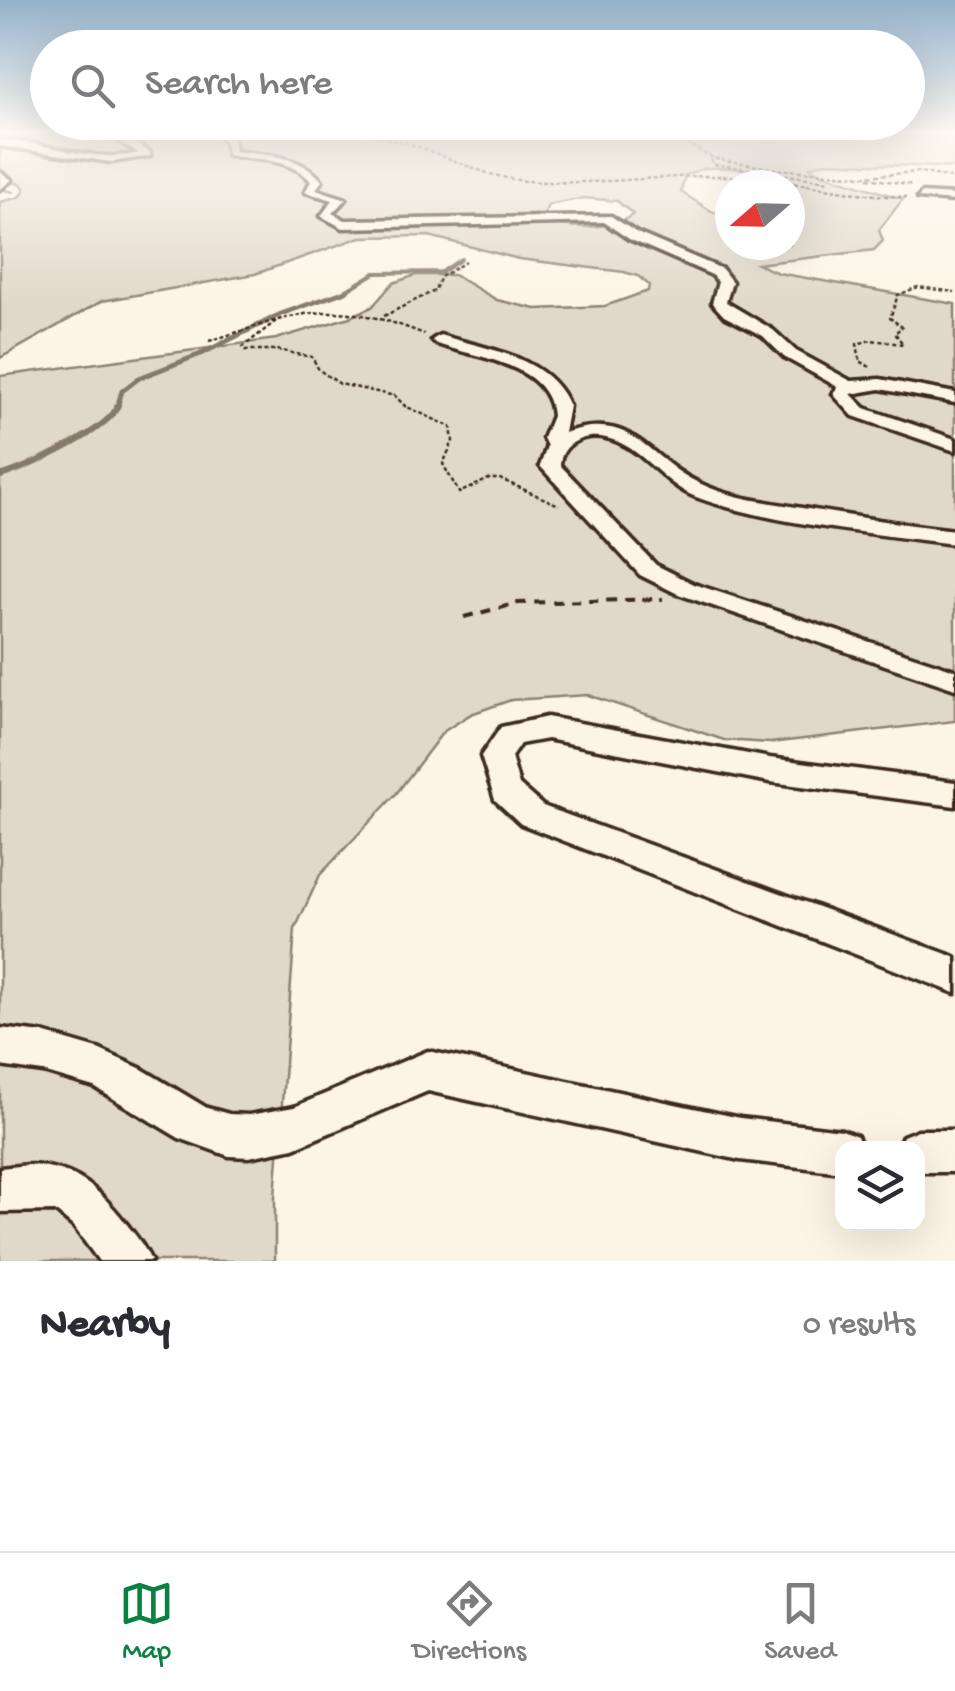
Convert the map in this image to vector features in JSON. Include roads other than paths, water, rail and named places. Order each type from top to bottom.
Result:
[{"type":"street","points":[[309,190],[340,197],[325,214],[342,224],[607,218],[634,236],[717,272],[725,282],[719,303],[722,309],[758,327],[790,354],[856,384],[955,398]]},
{"type":"street","points":[[922,196],[955,198]]},
{"type":"street","points":[[440,340],[522,365],[556,394],[563,408],[564,423],[552,438],[556,445]]},
{"type":"street","points":[[856,384],[842,394],[859,412],[955,445]]},
{"type":"street","points":[[955,537],[709,495],[684,484],[624,436],[614,434],[574,435],[556,445],[550,456],[550,466],[648,570],[695,592],[955,680]]},
{"type":"street","points":[[955,794],[770,770],[547,728],[511,736],[496,756],[506,791],[532,815],[955,974]]},
{"type":"street","points":[[0,1048],[31,1049],[110,1074],[211,1131],[248,1136],[288,1129],[396,1080],[428,1071],[740,1139],[835,1150]]},
{"type":"street","points":[[925,1151],[955,1151]]},
{"type":"street","points":[[0,1190],[54,1186],[90,1208],[128,1261]]},
{"type":"waterway","points":[[4,190],[14,192]]},
{"type":"waterway","points":[[344,292],[375,273],[442,272],[461,259]]},
{"type":"waterway","points":[[117,406],[122,391],[139,378],[201,354],[281,314],[344,292]]},
{"type":"waterway","points":[[0,476],[84,437],[117,406]]}]
